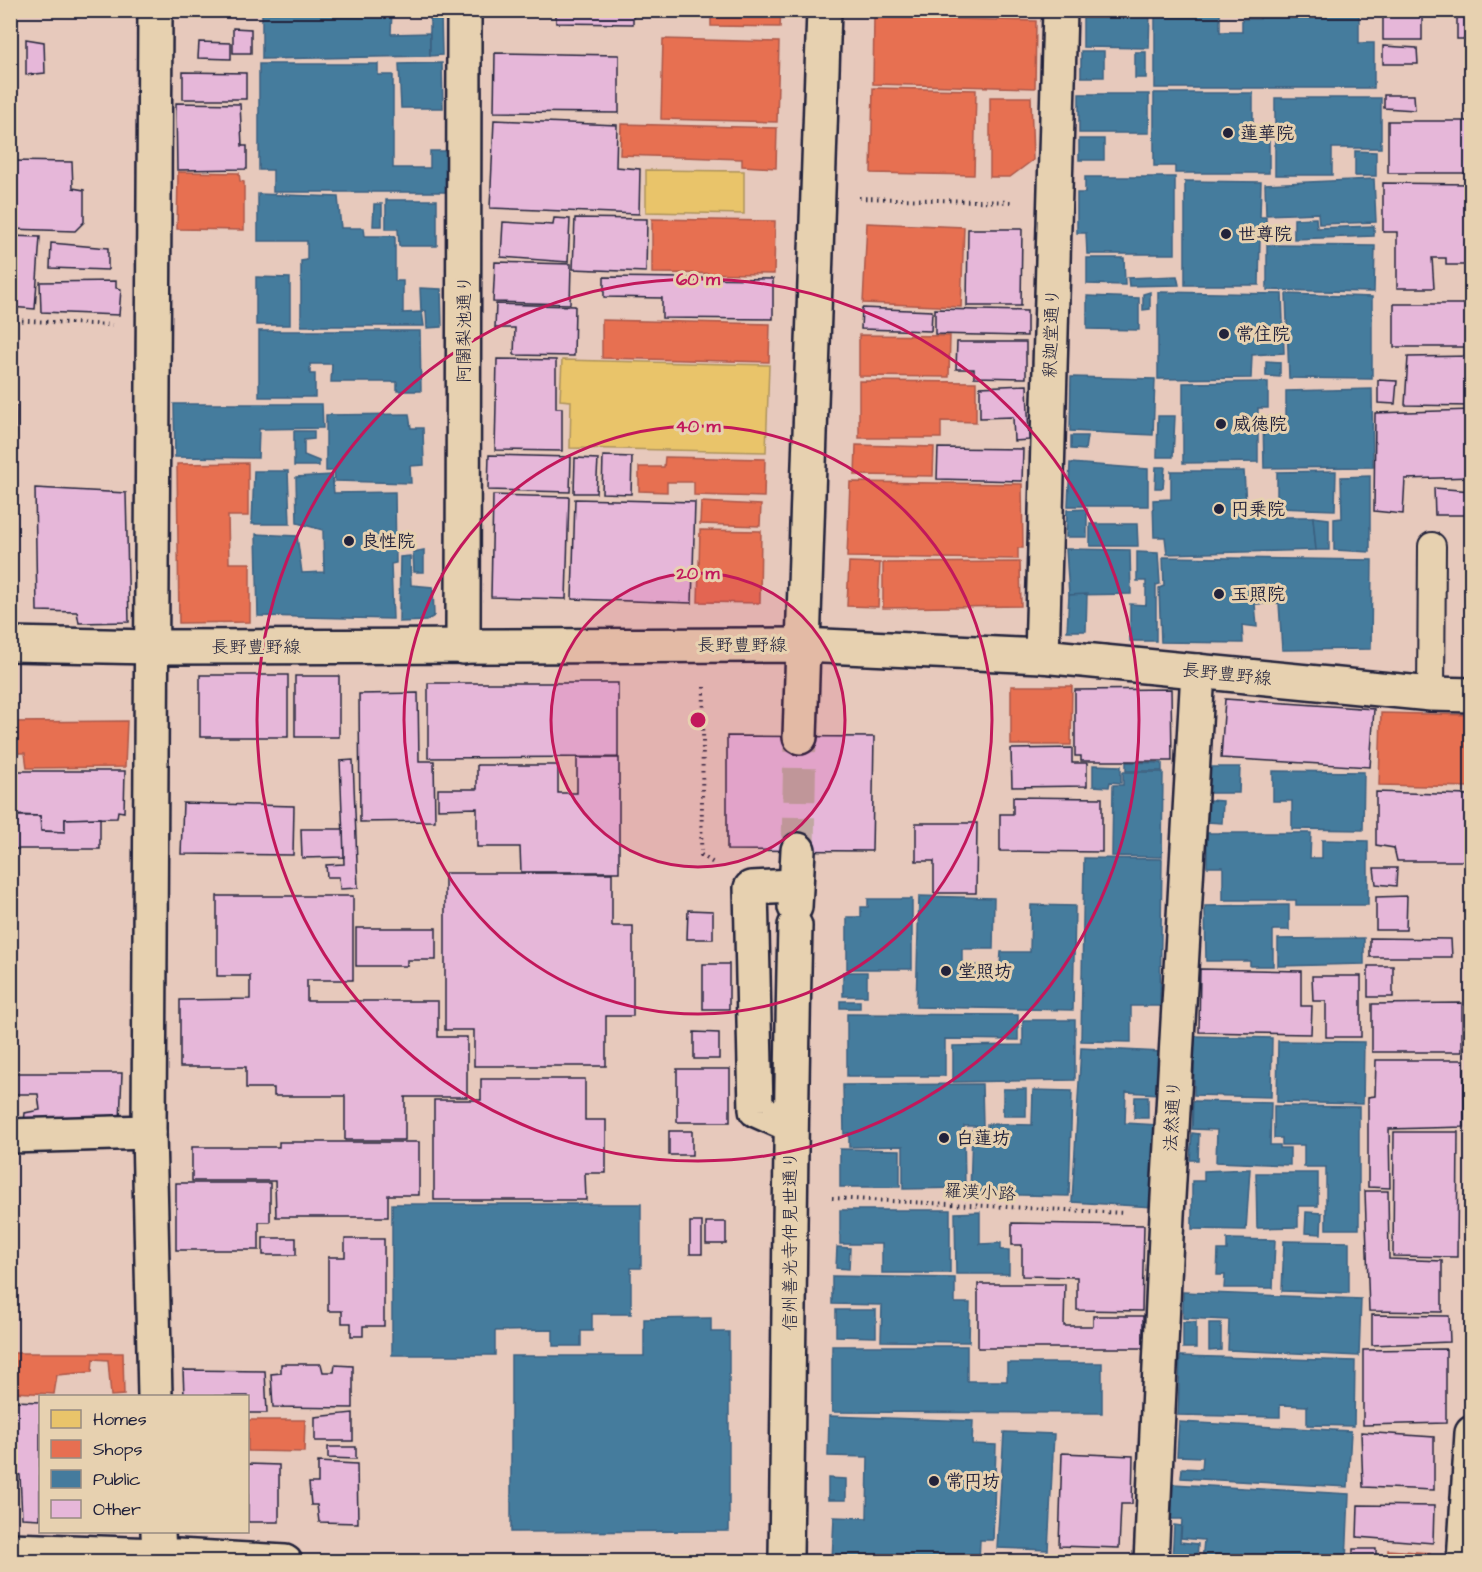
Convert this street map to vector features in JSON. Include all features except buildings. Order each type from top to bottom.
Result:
[{"type":"street","points":[[155,10],[149,1132],[155,1395]]},
{"type":"street","name":"阿闍梨池通り","points":[[463,647],[464,10]]},
{"type":"street","points":[[800,737],[824,10]]},
{"type":"street","name":"釈迦堂通り","points":[[1042,656],[1060,10]]},
{"type":"street","name":"長野豊野線","points":[[10,644],[151,647],[802,645],[1042,656],[1431,694],[1472,695]]},
{"type":"street","name":"法然通り","points":[[1151,1562],[1167,1215],[1198,671]]},
{"type":"street","name":"信州善光寺仲見世通り","points":[[786,1556],[792,1197],[790,1125],[798,850]]},
{"type":"street","points":[[790,1125],[756,1110],[751,888],[795,907]]},
{"type":"street","points":[[10,1136],[149,1132]]},
{"type":"street","points":[[1464,1562],[1472,1433]]},
{"type":"street","points":[[10,1550],[159,1549],[285,1562]]},
{"type":"lane","points":[[1431,694],[1432,546]]},
{"type":"path","points":[[819,196],[1055,203]]},
{"type":"path","points":[[10,320],[152,327]]},
{"type":"path","points":[[706,646],[701,855],[751,888]]},
{"type":"path","name":"羅漢小路","points":[[792,1197],[1167,1215]]},
{"type":"tunnel","points":[[798,850],[800,737]]},
{"type":"place","name":"蓮華院","points":[[1228,133]]},
{"type":"place","name":"世尊院","points":[[1226,234]]},
{"type":"place","name":"常住院","points":[[1224,334]]},
{"type":"place","name":"威徳院","points":[[1221,424]]},
{"type":"place","name":"円乗院","points":[[1219,509]]},
{"type":"place","name":"良性院","points":[[349,541]]},
{"type":"place","name":"玉照院","points":[[1219,594]]},
{"type":"place","name":"堂照坊","points":[[946,971]]},
{"type":"place","name":"白蓮坊","points":[[944,1138]]},
{"type":"place","name":"常円坊","points":[[934,1481]]}]
